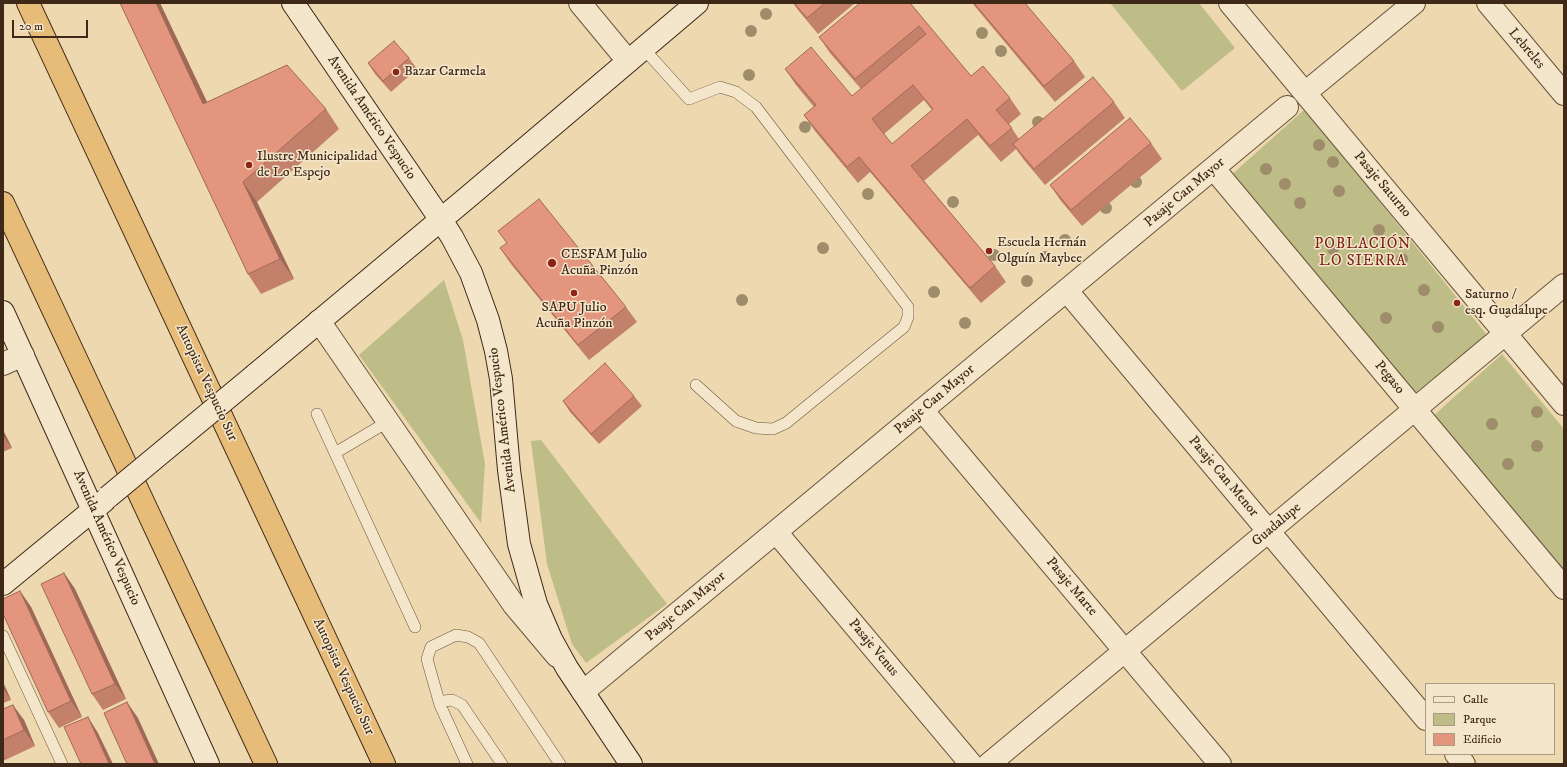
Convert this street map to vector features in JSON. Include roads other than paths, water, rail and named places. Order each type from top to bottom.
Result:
[{"type":"highway","name":"Autopista Vespucio Sur","points":[[28,3],[384,764]]},
{"type":"highway","points":[[3,203],[266,764]]},
{"type":"street","name":"Avenida Américo Vespucio","points":[[294,3],[441,220],[471,273],[488,320],[496,350],[501,379],[509,470],[519,544],[536,604],[551,639],[567,668],[631,764]]},
{"type":"street","points":[[580,3],[636,55]]},
{"type":"street","points":[[3,584],[441,220],[697,3]]},
{"type":"street","name":"Pasaje Saturno","points":[[1230,3],[1564,404]]},
{"type":"street","points":[[1305,93],[1414,3]]},
{"type":"street","name":"Lebreles","points":[[1488,3],[1564,94]]},
{"type":"street","name":"Pasaje Can Mayor","points":[[583,692],[1287,107]]},
{"type":"street","name":"Pegaso","points":[[1214,169],[1564,588]]},
{"type":"street","name":"Guadalupe","points":[[989,764],[1564,285]]},
{"type":"street","name":"Pasaje Can Menor","points":[[1067,291],[1425,718]]},
{"type":"street","name":"Avenida Américo Vespucio","points":[[3,312],[23,356],[100,504],[208,764]]},
{"type":"street","name":"Avenida Américo Vespucio","points":[[319,321],[514,604],[567,668]]},
{"type":"street","points":[[3,364],[23,356]]},
{"type":"street","name":"Pasaje Marte","points":[[922,410],[1220,764]]},
{"type":"street","name":"Pasaje Venus","points":[[776,532],[971,764]]},
{"type":"street","points":[[1457,755],[1464,764]]},
{"type":"lane","points":[[636,55],[689,99],[720,87],[736,92],[756,107],[908,307],[908,317],[904,327],[786,423],[773,429],[756,428],[736,421],[696,386]]},
{"type":"lane","points":[[317,414],[415,627]]},
{"type":"lane","points":[[335,453],[389,421]]},
{"type":"lane","points":[[467,764],[440,705],[427,659],[431,647],[456,635],[468,637],[479,643],[560,764]]},
{"type":"lane","points":[[3,636],[62,764]]},
{"type":"lane","points":[[440,705],[444,701],[452,700],[462,705],[502,764]]},
{"type":"place","name":"Bazar Carmela","points":[[396,72]]},
{"type":"place","name":"Ilustre Municipalidad de Lo Espejo","points":[[249,165]]},
{"type":"place","name":"Escuela Hernán Olguín Maybee","points":[[989,251]]},
{"type":"place","name":"CESFAM Julio Acuña Pinzón","points":[[552,263]]},
{"type":"place","name":"SAPU Julio Acuña Pinzón","points":[[574,293]]},
{"type":"place","name":"Saturno / esq. Guadalupe","points":[[1457,303]]},
{"type":"district","name":"POBLACIÓN LO SIERRA","points":[[1363,254]]}]
